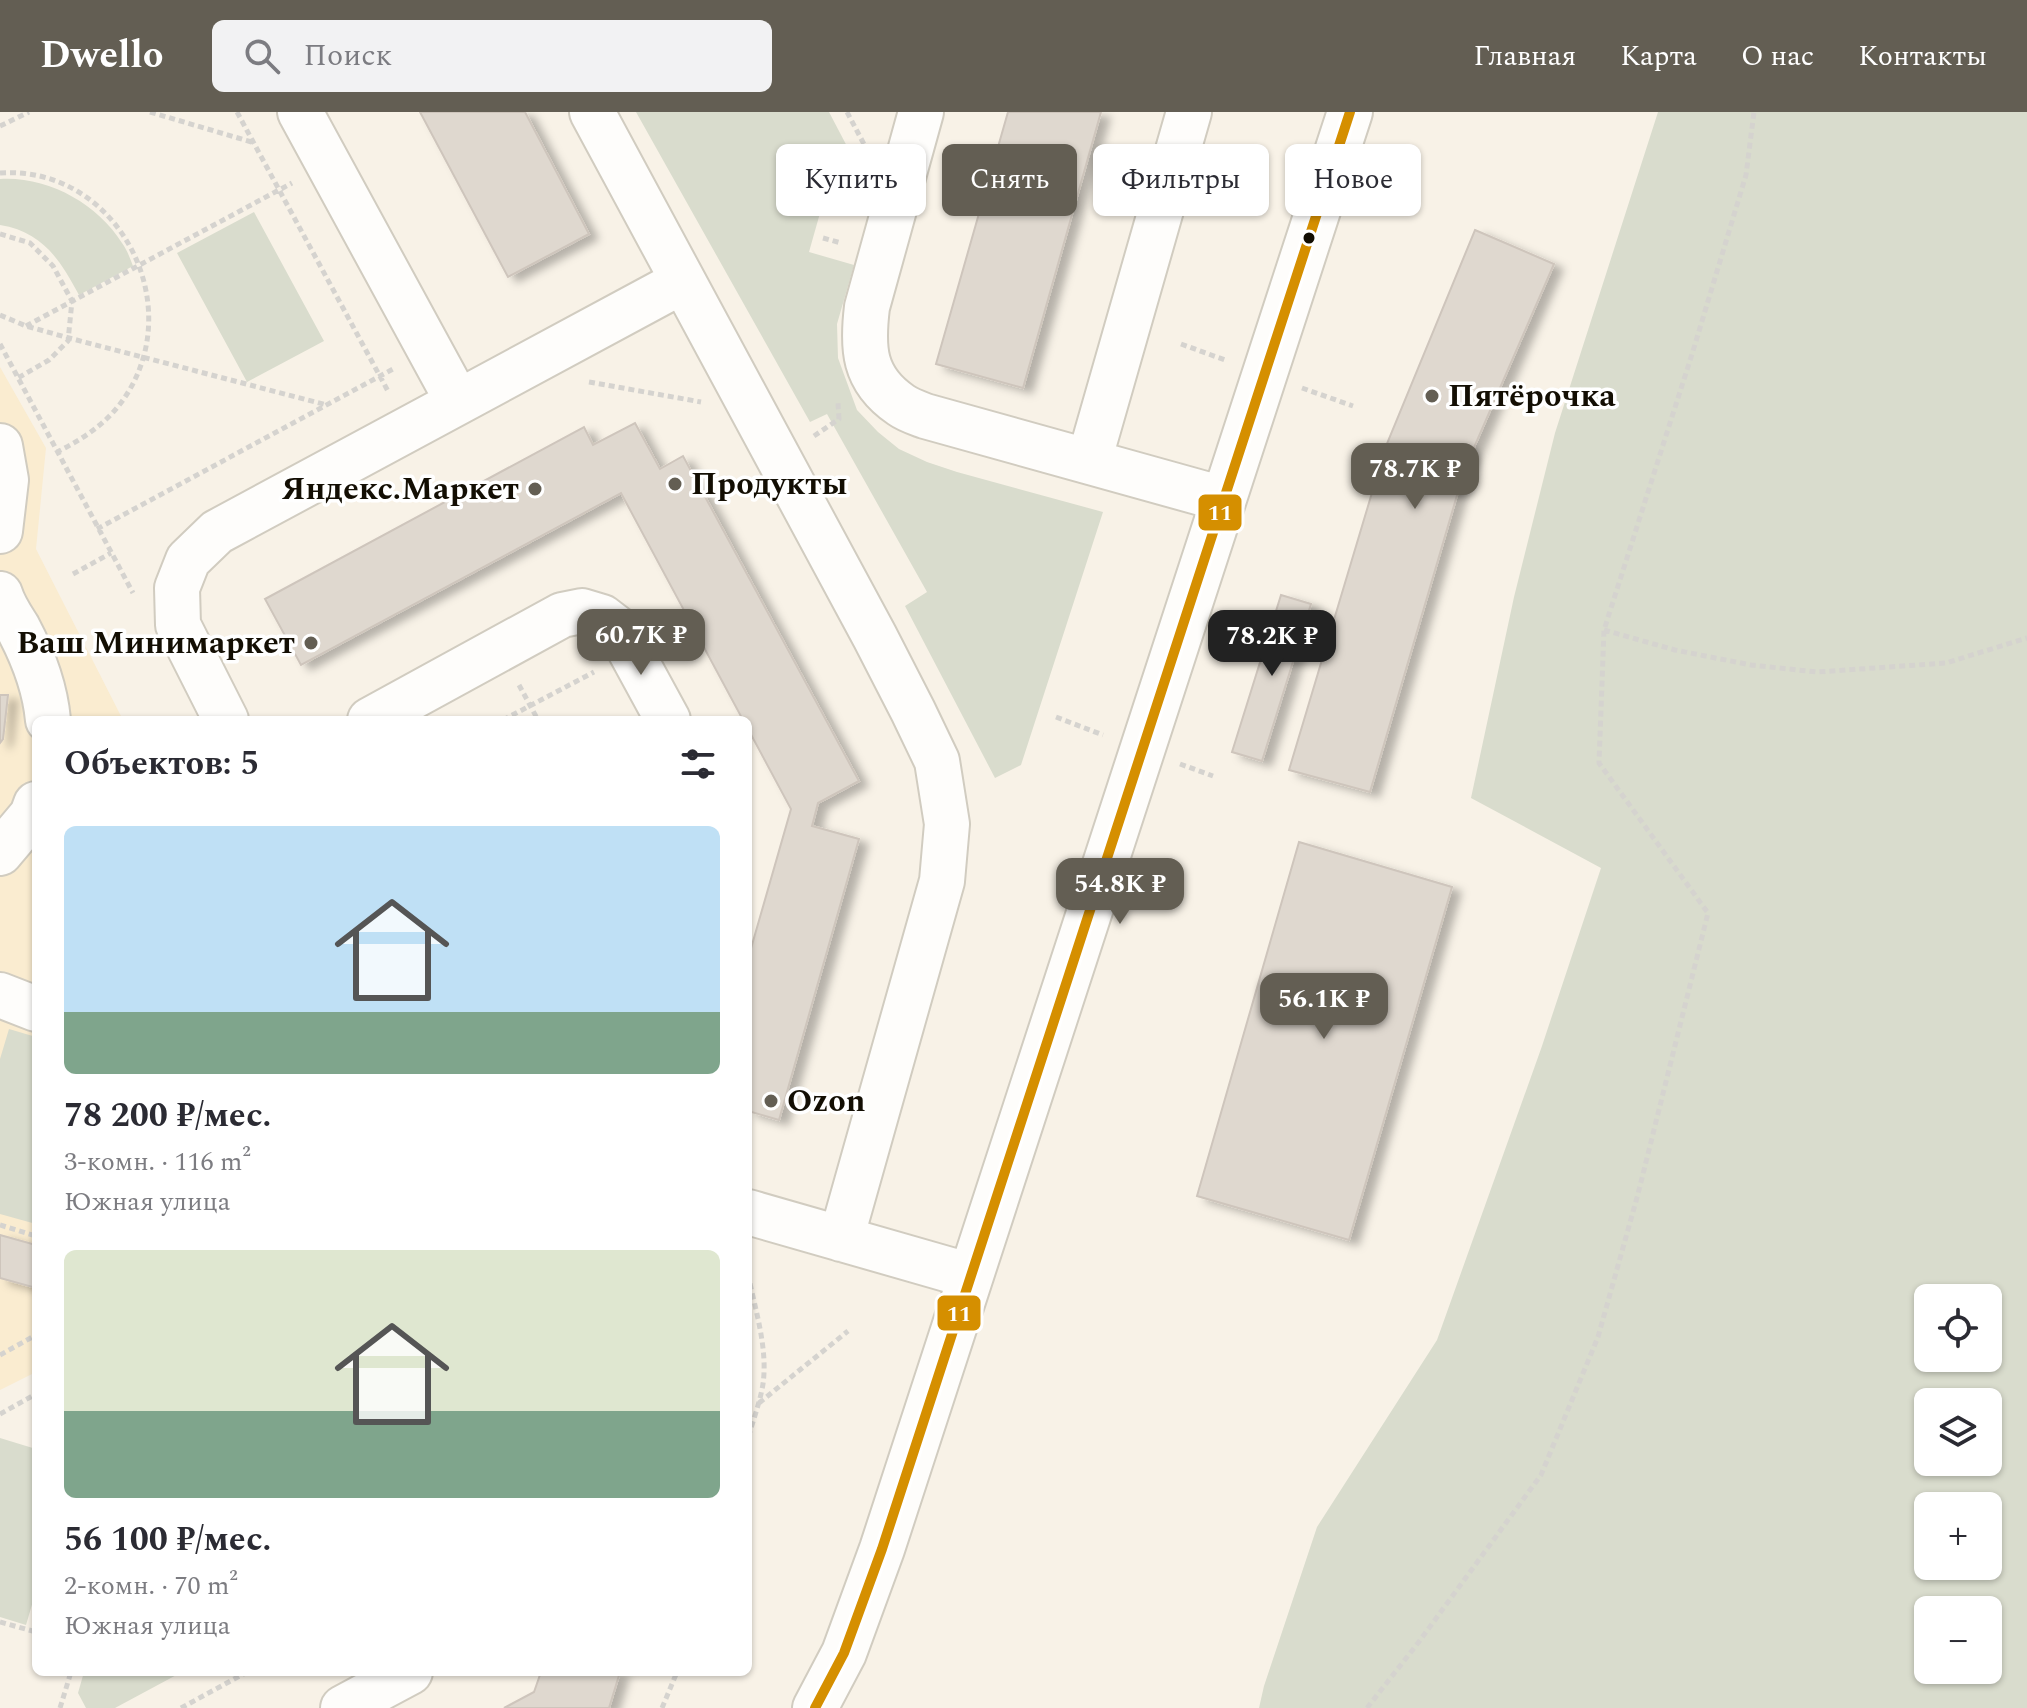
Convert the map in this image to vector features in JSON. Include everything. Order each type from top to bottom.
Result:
[{"type":"street","points":[[300,112],[458,402]]},
{"type":"street","points":[[592,112],[754,411],[937,761],[947,824],[942,881],[841,1239]]},
{"type":"street","points":[[921,112],[867,307],[863,336],[867,365],[881,387],[902,406],[925,416],[1223,499]]},
{"type":"street","points":[[1089,461],[1189,112]]},
{"type":"street","points":[[815,1708],[844,1653],[882,1549],[1350,112]]},
{"type":"street","points":[[224,716],[178,625],[177,588],[188,560],[217,532],[683,281]]},
{"type":"street","points":[[0,446],[6,480],[0,531]]},
{"type":"street","points":[[0,594],[37,666],[48,716]]},
{"type":"street","points":[[377,716],[562,615],[582,611],[602,617],[619,630],[666,716]]},
{"type":"street","points":[[0,853],[32,815]]},
{"type":"street","points":[[0,995],[32,1007]]},
{"type":"street","points":[[752,1213],[971,1276]]},
{"type":"street","points":[[343,1708],[403,1676]]},
{"type":"path","points":[[0,126],[29,112]]},
{"type":"path","points":[[150,112],[255,143]]},
{"type":"path","points":[[167,117],[176,112]]},
{"type":"path","points":[[237,112],[408,429]]},
{"type":"path","points":[[847,112],[864,144]]},
{"type":"path","points":[[1367,1708],[1541,1475],[1598,1337],[1708,913],[1599,763],[1604,630],[1746,175],[1754,112]]},
{"type":"path","points":[[26,326],[328,163]]},
{"type":"path","points":[[0,173],[35,175],[63,184],[88,198],[109,217],[127,240],[140,264],[148,296],[149,327],[144,358],[130,389],[111,415],[87,436],[57,452]]},
{"type":"path","points":[[0,234],[30,243],[53,266],[72,301],[68,341],[49,360],[18,378]]},
{"type":"path","points":[[0,315],[69,338],[328,405]]},
{"type":"path","points":[[0,344],[97,529],[429,349]]},
{"type":"path","points":[[517,370],[754,411]]},
{"type":"path","points":[[73,574],[111,553]]},
{"type":"path","points":[[1604,630],[1690,653],[1751,665],[1817,672],[1946,663],[2027,638]]},
{"type":"path","points":[[511,716],[631,652]]},
{"type":"path","points":[[0,1225],[32,1235]]},
{"type":"path","points":[[752,1295],[763,1351],[763,1387],[752,1424]]},
{"type":"path","points":[[758,1404],[848,1331]]},
{"type":"path","points":[[0,1355],[32,1337]]},
{"type":"path","points":[[0,1414],[32,1396]]},
{"type":"path","points":[[0,1622],[32,1631]]},
{"type":"path","points":[[60,1708],[70,1676]]},
{"type":"path","points":[[181,1708],[240,1676]]},
{"type":"path","points":[[662,1708],[675,1676]]},
{"type":"path","points":[[63,1699],[68,1708]]},
{"type":"shaded area","points":[[636,112],[829,112],[846,144],[776,144],[776,216],[819,216],[809,252],[854,265],[837,324],[838,358],[857,410],[899,449],[927,462],[1103,512],[1021,765],[995,778],[905,606],[927,592],[827,414],[810,422]]},
{"type":"shaded area","points":[[1658,112],[2027,112],[2027,1708],[1259,1708],[1317,1527],[1437,1340],[1542,1046],[1601,868],[1471,798],[1514,597],[1555,433]]},
{"type":"shaded area","points":[[0,179],[18,179],[53,187],[85,204],[112,229],[133,266],[79,295],[57,259],[39,241],[0,225]]},
{"type":"shaded area","points":[[254,212],[324,341],[247,382],[177,253]]},
{"type":"shaded area","points":[[0,367],[46,448],[36,549],[121,716],[32,716],[32,1374],[0,1390]]},
{"type":"shaded area","points":[[9,1029],[32,1036],[32,1223],[0,1214],[0,1059]]},
{"type":"shaded area","points":[[0,1438],[32,1448],[32,1605],[26,1625],[0,1617]]},
{"type":"shaded area","points":[[83,1676],[175,1676],[115,1708],[86,1708],[78,1693]]},
{"type":"building","points":[[420,112],[525,112],[589,234],[508,277]]},
{"type":"building","points":[[1008,112],[1101,112],[1077,197],[1077,144],[999,144]]},
{"type":"building","points":[[978,216],[1072,216],[1023,388],[936,364]]},
{"type":"building","points":[[1475,230],[1554,264],[1465,468],[1370,792],[1289,770],[1386,446]]},
{"type":"building","points":[[635,423],[660,469],[683,456],[859,781],[818,803],[812,826],[859,839],[779,1120],[752,1112],[752,945],[791,809],[752,736],[752,716],[741,716],[621,493],[301,665],[265,599],[584,427],[593,445]]},
{"type":"building","points":[[1281,595],[1311,604],[1262,761],[1232,752]]},
{"type":"building","points":[[0,695],[8,695],[0,743]]},
{"type":"building","points":[[1299,842],[1452,887],[1349,1240],[1197,1196]]},
{"type":"building","points":[[0,1235],[32,1244],[32,1287],[0,1278]]},
{"type":"building","points":[[540,1676],[619,1676],[609,1708],[504,1708],[534,1692]]},
{"type":"transit line","name":"11","points":[[815,1708],[844,1653],[882,1549],[1350,112]]},
{"type":"place","name":"Пятёрочка","points":[[1432,396]]},
{"type":"place","name":"Продукты","points":[[675,484]]},
{"type":"place","name":"Яндекс.Маркет","points":[[535,489]]},
{"type":"place","name":"Ваш Минимаркет","points":[[311,643]]},
{"type":"place","name":"Ozon","points":[[771,1101]]}]
